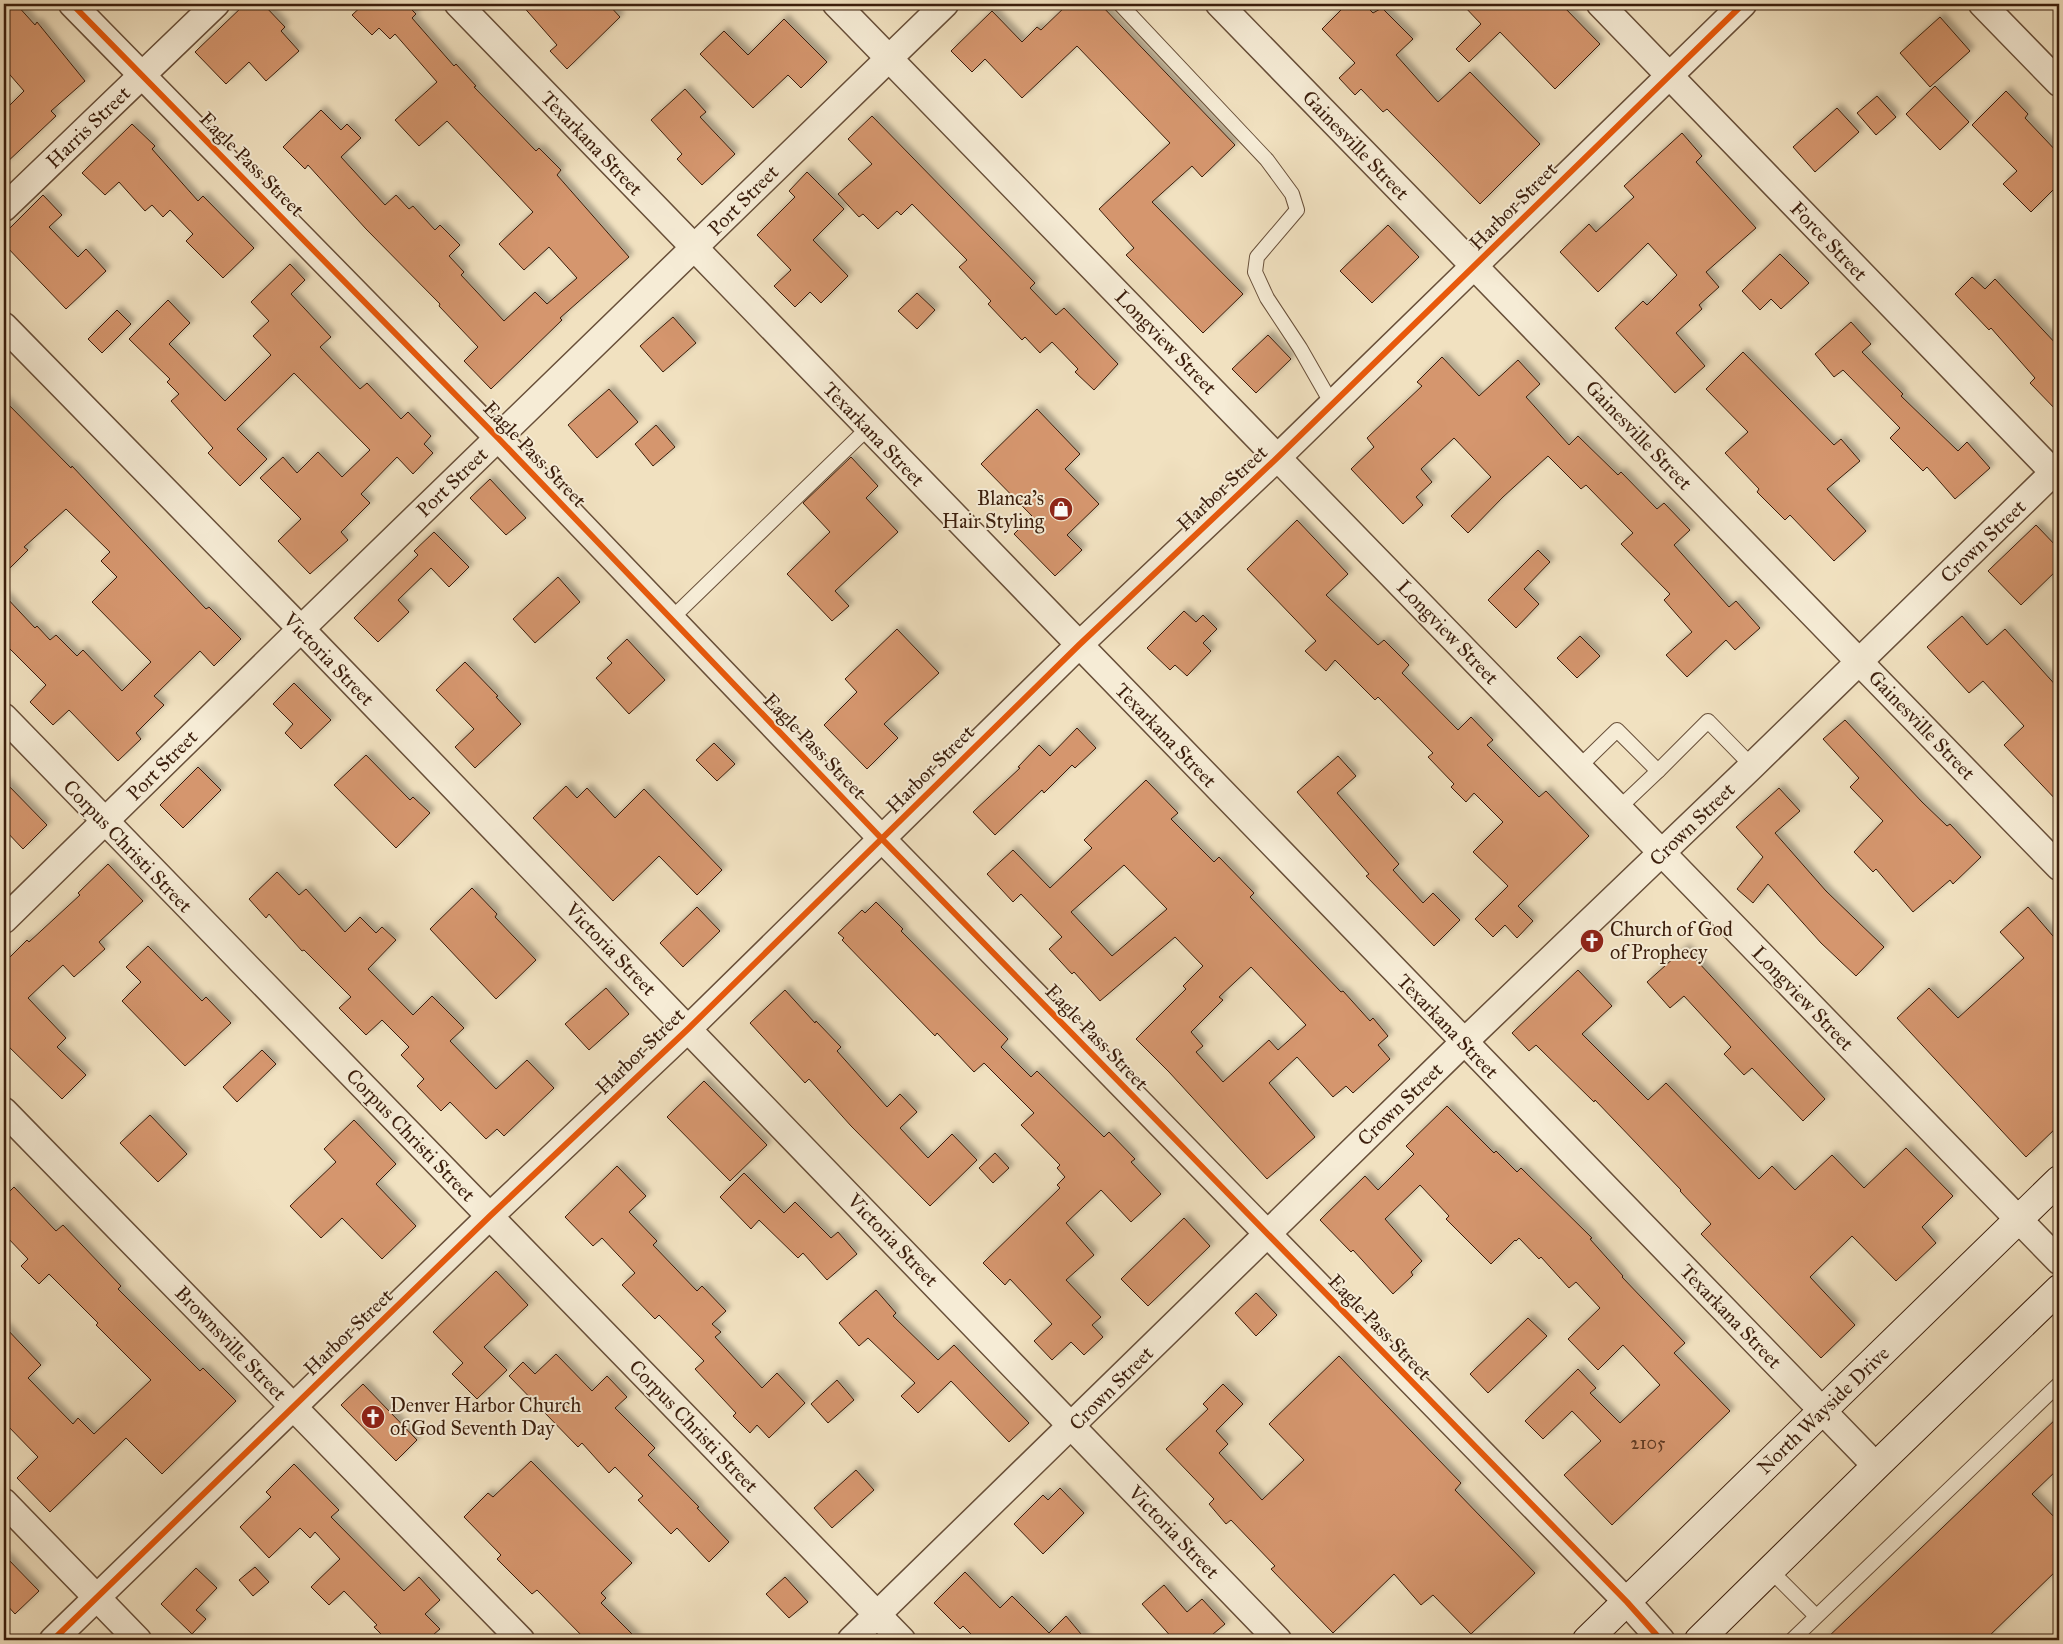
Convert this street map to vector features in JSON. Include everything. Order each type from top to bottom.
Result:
[{"type":"main road","name":"North Wayside Drive","points":[[1587,1640],[2059,1180]]},
{"type":"main road","points":[[1699,1640],[2059,1289]]},
{"type":"street","name":"Eagle Pass Street","points":[[72,4],[498,438],[882,840],[1627,1602],[1661,1640]]},
{"type":"street","name":"Harris Street","points":[[4,208],[216,4]]},
{"type":"street","name":"Texarkana Street","points":[[458,4],[1876,1466]]},
{"type":"street","name":"Longview Street","points":[[836,4],[1278,456],[2059,1261]]},
{"type":"street","name":"Port Street","points":[[4,920],[301,629],[694,249],[888,57],[945,4]]},
{"type":"street","name":"Gainesville Street","points":[[1219,4],[2059,867]]},
{"type":"street","name":"Force Street","points":[[1600,4],[2057,472]]},
{"type":"street","name":"Harbor Street","points":[[53,1640],[490,1216],[688,1029],[1079,646],[1474,267],[1743,4]]},
{"type":"street","points":[[1982,4],[2059,83]]},
{"type":"street","name":"Victoria Street","points":[[4,326],[301,629],[1278,1640]]},
{"type":"street","name":"Crown Street","points":[[851,1640],[1073,1426],[1464,1042],[2057,472]]},
{"type":"street","name":"Corpus Christi Street","points":[[4,717],[104,822],[902,1640]]},
{"type":"street","name":"Brownsville Street","points":[[4,1111],[521,1640]]},
{"type":"street","points":[[4,1502],[138,1640]]},
{"type":"lane","points":[[1120,4],[1267,160],[1292,194],[1296,210],[1257,258],[1255,272],[1268,298],[1332,404]]},
{"type":"lane","points":[[671,619],[868,428]]},
{"type":"lane","points":[[1619,808],[1708,721],[1752,766]]},
{"type":"lane","points":[[1579,767],[1617,730],[1658,771]]},
{"type":"lane","points":[[1792,1640],[2059,1384]]},
{"type":"lane","points":[[1770,1570],[1816,1616]]},
{"type":"building","points":[[4,4],[16,4],[35,25],[37,22],[85,81],[51,111],[56,116],[4,165],[4,111],[24,91],[4,68]]},
{"type":"building","points":[[245,4],[263,4],[285,27],[281,31],[299,51],[266,81],[249,62],[226,84],[195,52]]},
{"type":"building","points":[[364,4],[406,4],[416,14],[412,18],[454,66],[456,64],[476,86],[474,87],[536,151],[539,148],[561,170],[557,175],[629,257],[560,318],[562,320],[491,389],[464,361],[478,347],[439,306],[440,304],[366,229],[308,165],[305,169],[283,147],[321,110],[341,130],[347,124],[361,138],[341,157],[385,205],[396,195],[409,209],[413,206],[435,230],[440,225],[460,245],[449,256],[464,272],[461,275],[504,321],[535,292],[547,304],[577,278],[549,247],[524,270],[499,244],[533,212],[447,121],[419,146],[395,120],[437,82],[395,34],[390,39],[379,28],[372,35],[352,15]]},
{"type":"building","points":[[521,4],[608,4],[620,17],[567,69],[550,51],[557,45]]},
{"type":"building","points":[[1068,4],[1100,4],[1235,145],[1202,177],[1192,166],[1152,202],[1243,294],[1203,333],[1126,255],[1134,248],[1099,209],[1170,143],[1077,46],[1022,98],[985,59],[972,72],[951,51],[992,11],[1022,42],[1037,27],[1041,30]]},
{"type":"building","points":[[1347,4],[1364,4],[1373,13],[1382,8],[1413,39],[1396,55],[1438,102],[1470,72],[1540,144],[1480,204],[1387,109],[1383,112],[1361,89],[1355,95],[1339,78],[1355,63],[1322,29]]},
{"type":"building","points":[[1462,4],[1561,4],[1600,44],[1555,89],[1500,32],[1469,62],[1456,49],[1481,24]]},
{"type":"building","points":[[1940,17],[1970,51],[1930,87],[1900,53]]},
{"type":"building","points":[[784,19],[827,62],[801,88],[788,75],[753,108],[700,54],[724,31],[748,55]]},
{"type":"building","points":[[1935,86],[1969,122],[1940,150],[1906,114]]},
{"type":"building","points":[[685,89],[706,112],[700,117],[735,154],[702,185],[677,159],[682,154],[651,120]]},
{"type":"building","points":[[2006,91],[2028,114],[2025,118],[2059,154],[2059,184],[2031,212],[2003,184],[2017,171],[1972,125]]},
{"type":"building","points":[[1877,96],[1896,117],[1876,135],[1857,113]]},
{"type":"building","points":[[1837,108],[1859,132],[1815,172],[1793,147]]},
{"type":"building","points":[[872,116],[1035,283],[1030,288],[1056,315],[1064,308],[1118,364],[1094,390],[1075,372],[1078,369],[1052,342],[1040,353],[1025,337],[1022,340],[988,304],[991,301],[959,267],[967,260],[912,204],[901,215],[897,211],[878,229],[863,214],[859,217],[838,194],[872,164],[848,139]]},
{"type":"building","points":[[132,124],[155,146],[152,149],[198,201],[203,196],[254,248],[223,278],[186,241],[193,234],[170,210],[163,217],[152,205],[145,211],[119,182],[105,195],[82,173]]},
{"type":"building","points":[[1682,133],[1702,156],[1696,162],[1756,228],[1706,272],[1719,287],[1699,305],[1702,309],[1676,333],[1705,366],[1675,393],[1615,328],[1643,301],[1647,305],[1677,275],[1648,243],[1598,292],[1560,252],[1589,224],[1596,232],[1634,197],[1624,186]]},
{"type":"building","points":[[807,172],[844,209],[813,240],[848,276],[821,303],[810,292],[795,307],[774,286],[791,270],[757,235],[795,197],[789,191]]},
{"type":"building","points":[[43,195],[62,215],[49,227],[78,257],[86,249],[106,271],[66,309],[4,244],[4,234]]},
{"type":"building","points":[[1388,225],[1419,257],[1372,303],[1340,271]]},
{"type":"building","points":[[1780,254],[1809,283],[1781,309],[1771,299],[1760,310],[1742,291]]},
{"type":"building","points":[[290,264],[305,280],[291,294],[331,337],[320,347],[360,389],[367,383],[401,419],[408,412],[431,436],[424,444],[433,453],[413,474],[397,457],[361,494],[370,503],[341,532],[348,540],[310,574],[278,541],[301,519],[260,478],[283,457],[297,473],[318,452],[342,477],[370,450],[294,373],[237,429],[267,459],[240,486],[208,453],[213,448],[171,401],[179,394],[167,382],[170,379],[129,339],[168,300],[190,323],[169,344],[225,401],[271,355],[253,336],[269,321],[251,302]]},
{"type":"building","points":[[1972,277],[1985,289],[1995,279],[2059,347],[2059,413],[2030,383],[2035,378],[1991,328],[1989,330],[1955,294]]},
{"type":"building","points":[[917,293],[935,310],[917,329],[898,311]]},
{"type":"building","points":[[117,310],[131,324],[102,353],[88,339]]},
{"type":"building","points":[[673,317],[696,343],[663,372],[640,346]]},
{"type":"building","points":[[1851,322],[1871,344],[1862,352],[1903,394],[1901,396],[1958,451],[1967,442],[1990,468],[1955,499],[1927,467],[1923,471],[1890,438],[1900,428],[1843,370],[1834,377],[1815,354]]},
{"type":"building","points":[[1268,335],[1291,359],[1256,393],[1232,369]]},
{"type":"building","points":[[1743,352],[1834,445],[1841,439],[1860,461],[1827,489],[1866,531],[1834,561],[1790,515],[1785,520],[1757,492],[1759,489],[1725,453],[1748,432],[1706,389]]},
{"type":"building","points":[[1442,357],[1479,396],[1518,360],[1540,384],[1526,397],[1569,445],[1578,436],[1618,475],[1621,472],[1657,509],[1664,503],[1690,530],[1674,545],[1729,607],[1736,601],[1760,628],[1735,650],[1726,640],[1687,677],[1666,655],[1692,632],[1664,600],[1670,594],[1621,544],[1633,533],[1586,485],[1581,489],[1548,456],[1503,497],[1468,533],[1451,516],[1491,477],[1454,438],[1421,469],[1432,482],[1416,497],[1423,505],[1403,524],[1351,469],[1374,447],[1367,438],[1422,386],[1417,382]]},
{"type":"building","points":[[609,389],[638,422],[597,458],[568,425]]},
{"type":"building","points":[[4,400],[71,468],[72,466],[206,609],[209,607],[241,639],[214,666],[200,651],[154,696],[164,705],[136,733],[141,739],[118,761],[69,710],[53,725],[30,702],[46,685],[4,643],[4,595],[35,628],[37,626],[50,640],[56,635],[77,656],[83,650],[122,691],[151,662],[92,602],[117,577],[101,561],[110,552],[66,509],[24,547],[28,550],[4,574]]},
{"type":"building","points":[[1037,409],[1080,454],[1065,469],[1099,504],[1067,535],[1082,550],[1055,576],[1014,534],[1032,516],[981,464]]},
{"type":"building","points":[[656,425],[675,447],[653,466],[635,444]]},
{"type":"building","points":[[851,457],[878,486],[866,498],[898,532],[835,591],[849,606],[832,621],[787,574],[830,532],[803,503]]},
{"type":"building","points":[[490,479],[526,518],[506,535],[470,498]]},
{"type":"building","points":[[1297,520],[1348,574],[1326,595],[1378,645],[1384,640],[1409,665],[1402,673],[1458,730],[1471,717],[1493,740],[1487,745],[1539,797],[1546,791],[1589,836],[1518,906],[1533,921],[1517,938],[1505,925],[1493,937],[1475,919],[1508,886],[1473,852],[1503,822],[1474,793],[1466,802],[1451,787],[1454,784],[1428,757],[1433,753],[1378,697],[1375,700],[1335,660],[1326,671],[1305,651],[1316,641],[1247,569]]},
{"type":"building","points":[[2036,525],[2059,549],[2059,568],[2021,605],[1988,571]]},
{"type":"building","points":[[434,532],[469,567],[449,587],[431,568],[398,600],[409,612],[378,642],[354,618],[418,555],[414,551]]},
{"type":"building","points":[[1538,550],[1550,562],[1524,589],[1539,604],[1516,628],[1488,600]]},
{"type":"building","points":[[558,577],[580,602],[535,643],[513,619]]},
{"type":"building","points":[[1184,611],[1196,622],[1203,615],[1217,629],[1203,643],[1211,651],[1187,676],[1175,665],[1170,670],[1147,648]]},
{"type":"building","points":[[1962,616],[1987,645],[2005,629],[2059,689],[2059,803],[2004,745],[2024,726],[1983,681],[1969,693],[1927,647]]},
{"type":"building","points":[[897,629],[939,673],[884,724],[898,738],[867,769],[824,725],[857,692],[845,679]]},
{"type":"building","points":[[1580,636],[1600,656],[1577,678],[1557,658]]},
{"type":"building","points":[[627,639],[665,680],[629,714],[596,678],[612,663],[607,658]]},
{"type":"building","points":[[465,662],[498,696],[496,697],[521,724],[475,768],[455,747],[474,729],[436,690]]},
{"type":"building","points":[[294,683],[331,720],[301,749],[285,733],[293,724],[273,704]]},
{"type":"building","points":[[1845,720],[1922,802],[1947,826],[1950,824],[1981,857],[1953,884],[1950,880],[1913,912],[1876,869],[1873,872],[1854,852],[1883,821],[1850,787],[1859,778],[1823,739]]},
{"type":"building","points":[[1077,728],[1096,748],[1075,768],[1072,765],[1044,793],[1042,790],[995,835],[973,812],[1020,768],[1018,767],[1039,745],[1050,756]]},
{"type":"building","points":[[714,743],[735,764],[717,781],[696,760]]},
{"type":"building","points":[[366,755],[410,800],[413,797],[430,813],[396,848],[334,785]]},
{"type":"building","points":[[1338,756],[1356,776],[1337,793],[1399,864],[1393,870],[1423,903],[1433,893],[1460,920],[1434,946],[1366,876],[1369,874],[1297,792]]},
{"type":"building","points":[[198,767],[221,790],[183,828],[160,805]]},
{"type":"building","points":[[1146,780],[1178,813],[1171,819],[1214,862],[1219,857],[1254,893],[1250,897],[1341,992],[1343,991],[1370,1021],[1373,1018],[1388,1036],[1378,1045],[1390,1059],[1353,1093],[1346,1086],[1333,1097],[1297,1057],[1269,1083],[1315,1137],[1267,1179],[1169,1072],[1136,1039],[1186,989],[1183,986],[1203,966],[1175,937],[1100,1001],[1074,972],[1072,974],[1049,949],[1062,937],[1021,894],[1013,902],[987,874],[1013,850],[1050,888],[1092,848],[1084,840]],"holes":[[[1124,865],[1167,909],[1112,956],[1071,912]],[[1251,967],[1306,1025],[1278,1050],[1269,1040],[1223,1082],[1196,1052],[1203,1046],[1191,1032],[1223,1000],[1219,997]]]},
{"type":"building","points":[[4,781],[47,825],[23,849],[4,829]]},
{"type":"building","points":[[566,786],[577,798],[587,788],[615,818],[644,789],[722,870],[697,895],[659,856],[613,901],[533,818]]},
{"type":"building","points":[[1779,788],[1800,811],[1775,833],[1826,891],[1884,947],[1856,976],[1821,943],[1768,884],[1753,903],[1737,889],[1763,857],[1736,827]]},
{"type":"building","points":[[108,864],[143,901],[99,942],[105,949],[74,977],[63,965],[28,998],[66,1038],[57,1047],[86,1075],[62,1099],[4,1042],[4,963],[27,940],[29,942],[80,895],[78,893]]},
{"type":"building","points":[[277,872],[299,895],[306,889],[345,932],[360,917],[376,933],[382,927],[396,940],[368,969],[413,1015],[432,996],[464,1028],[450,1041],[496,1089],[527,1060],[554,1088],[504,1136],[497,1129],[486,1139],[450,1102],[441,1111],[417,1086],[424,1079],[401,1055],[409,1047],[382,1020],[366,1035],[339,1008],[351,997],[304,950],[302,951],[269,914],[266,918],[249,899]]},
{"type":"building","points":[[472,888],[497,914],[495,917],[536,960],[496,999],[430,929]]},
{"type":"building","points":[[876,902],[903,929],[901,931],[1008,1039],[1001,1047],[1031,1077],[1037,1071],[1104,1137],[1109,1132],[1135,1159],[1131,1162],[1161,1194],[1131,1222],[1101,1190],[1066,1223],[1094,1255],[1066,1280],[1101,1317],[1092,1325],[1103,1337],[1084,1355],[1071,1342],[1052,1360],[1034,1341],[1052,1324],[1010,1279],[1005,1285],[983,1263],[1060,1188],[1057,1185],[1065,1177],[1057,1168],[1060,1165],[1021,1125],[1034,1113],[984,1063],[974,1072],[937,1033],[935,1036],[842,940],[844,938],[838,933],[862,910],[865,913]]},
{"type":"building","points":[[697,907],[720,931],[683,967],[660,943]]},
{"type":"building","points":[[2028,907],[2059,943],[2059,1125],[2026,1157],[1897,1018],[1929,988],[1958,1018],[2024,958],[2000,932]]},
{"type":"building","points":[[148,946],[202,1001],[206,997],[231,1023],[185,1066],[122,1001],[141,982],[126,967]]},
{"type":"building","points":[[1685,948],[1825,1099],[1803,1121],[1752,1068],[1744,1075],[1724,1054],[1731,1047],[1684,996],[1670,1008],[1647,982]]},
{"type":"building","points":[[1578,970],[1612,1006],[1582,1034],[1648,1100],[1666,1083],[1759,1179],[1772,1166],[1795,1190],[1832,1155],[1864,1188],[1906,1148],[1953,1196],[1922,1227],[1936,1243],[1896,1281],[1852,1236],[1810,1277],[1855,1325],[1821,1358],[1701,1234],[1711,1224],[1681,1190],[1595,1100],[1594,1102],[1536,1045],[1529,1051],[1512,1033]]},
{"type":"building","points":[[606,988],[629,1014],[589,1050],[565,1024]]},
{"type":"building","points":[[785,990],[815,1023],[816,1021],[841,1047],[837,1051],[887,1107],[900,1094],[917,1112],[900,1128],[928,1158],[952,1134],[977,1160],[930,1206],[851,1126],[809,1079],[805,1083],[750,1023]]},
{"type":"building","points":[[262,1050],[276,1064],[237,1102],[223,1087]]},
{"type":"building","points":[[704,1081],[767,1145],[730,1181],[667,1117]]},
{"type":"building","points":[[1447,1106],[1494,1153],[1496,1151],[1517,1172],[1521,1168],[1592,1238],[1590,1239],[1622,1277],[1685,1343],[1674,1353],[1730,1411],[1612,1525],[1564,1475],[1601,1441],[1572,1411],[1543,1439],[1525,1421],[1578,1369],[1596,1388],[1590,1393],[1620,1423],[1660,1385],[1623,1345],[1598,1370],[1568,1339],[1600,1308],[1576,1282],[1569,1288],[1541,1257],[1539,1259],[1519,1238],[1491,1264],[1446,1219],[1449,1216],[1420,1185],[1385,1219],[1422,1261],[1411,1272],[1413,1275],[1393,1294],[1353,1250],[1351,1252],[1320,1220],[1365,1176],[1378,1190],[1414,1154],[1406,1146]]},
{"type":"building","points":[[150,1115],[187,1154],[158,1182],[120,1143]]},
{"type":"building","points":[[354,1120],[396,1164],[376,1184],[416,1226],[382,1259],[342,1218],[321,1238],[290,1206],[336,1162],[324,1149]]},
{"type":"building","points":[[995,1153],[1009,1168],[993,1183],[979,1168]]},
{"type":"building","points":[[617,1166],[646,1196],[629,1212],[657,1241],[653,1245],[697,1291],[702,1286],[726,1311],[712,1324],[721,1332],[715,1337],[762,1388],[777,1373],[805,1403],[769,1438],[757,1425],[750,1433],[733,1416],[736,1413],[695,1369],[704,1361],[659,1315],[655,1319],[622,1285],[635,1273],[602,1238],[593,1246],[565,1217]]},
{"type":"building","points":[[744,1173],[784,1213],[795,1202],[831,1238],[838,1232],[857,1254],[827,1280],[803,1253],[798,1258],[759,1220],[751,1229],[720,1197]]},
{"type":"building","points":[[14,1187],[56,1231],[63,1225],[121,1286],[118,1289],[200,1371],[203,1368],[236,1401],[162,1474],[126,1438],[50,1512],[17,1478],[38,1457],[4,1422],[4,1326],[41,1365],[28,1378],[73,1424],[78,1418],[94,1434],[151,1380],[49,1274],[39,1284],[21,1266],[28,1259],[4,1234],[4,1197]]},
{"type":"building","points":[[1184,1218],[1210,1246],[1148,1306],[1121,1279]]},
{"type":"building","points":[[496,1271],[528,1305],[484,1347],[507,1370],[477,1399],[452,1374],[463,1363],[433,1332]]},
{"type":"building","points":[[876,1290],[896,1313],[893,1316],[938,1360],[954,1345],[1029,1423],[1009,1442],[951,1381],[918,1413],[901,1396],[915,1383],[868,1338],[859,1346],[839,1323]]},
{"type":"building","points":[[1256,1293],[1277,1315],[1256,1336],[1235,1313]]},
{"type":"building","points":[[1528,1318],[1547,1336],[1488,1393],[1470,1374]]},
{"type":"building","points":[[556,1354],[592,1391],[607,1376],[627,1397],[615,1408],[655,1448],[648,1455],[699,1507],[697,1508],[729,1542],[709,1562],[677,1528],[671,1534],[638,1500],[643,1496],[615,1467],[609,1473],[582,1443],[578,1447],[509,1376],[523,1362],[535,1374]]},
{"type":"building","points":[[1339,1356],[1461,1483],[1455,1490],[1535,1573],[1471,1634],[1433,1595],[1421,1605],[1394,1574],[1333,1633],[1271,1569],[1275,1566],[1231,1520],[1226,1524],[1209,1504],[1214,1499],[1166,1449],[1208,1409],[1203,1404],[1223,1384],[1243,1404],[1216,1431],[1228,1444],[1219,1453],[1262,1500],[1304,1460],[1269,1424]]},
{"type":"building","points":[[837,1380],[854,1400],[828,1423],[811,1404]]},
{"type":"building","points":[[363,1384],[417,1440],[396,1461],[341,1405]]},
{"type":"building","points":[[2059,1416],[2059,1468],[2032,1494],[2059,1522],[2059,1568],[1985,1640],[1825,1640]]},
{"type":"building","points":[[531,1461],[632,1563],[601,1593],[606,1598],[601,1603],[638,1640],[586,1640],[537,1590],[532,1594],[497,1559],[501,1555],[464,1517],[488,1493],[493,1497]]},
{"type":"building","points":[[294,1464],[339,1510],[331,1517],[404,1591],[419,1577],[440,1600],[425,1614],[440,1629],[427,1640],[387,1640],[374,1627],[377,1625],[344,1591],[329,1605],[311,1587],[340,1559],[315,1532],[310,1538],[300,1528],[269,1558],[240,1527],[271,1497],[266,1492]]},
{"type":"building","points":[[856,1470],[874,1490],[832,1528],[814,1508]]},
{"type":"building","points":[[1060,1488],[1084,1513],[1043,1554],[1014,1524],[1043,1495],[1048,1500]]},
{"type":"building","points":[[4,1555],[39,1591],[15,1614],[4,1602]]},
{"type":"building","points":[[255,1567],[269,1582],[253,1596],[239,1580]]},
{"type":"building","points":[[196,1568],[217,1588],[196,1610],[206,1619],[192,1634],[161,1604]]},
{"type":"building","points":[[965,1572],[1000,1608],[1012,1596],[1049,1633],[1066,1616],[1086,1640],[977,1640],[963,1626],[960,1629],[934,1603]]},
{"type":"building","points":[[785,1577],[808,1602],[789,1618],[766,1594]]},
{"type":"building","points":[[1164,1585],[1187,1612],[1202,1599],[1225,1624],[1206,1640],[1174,1640],[1142,1604]]},
{"type":"cycle path","points":[[72,4],[498,438],[882,839],[1627,1602],[1661,1640]]},
{"type":"cycle path","points":[[53,1640],[490,1216],[688,1029],[1079,645],[1278,457],[1743,4]]},
{"type":"place","name":"Blanca's Hair Styling","points":[[1061,509]]},
{"type":"place","name":"Church of God of Prophecy","points":[[1592,941]]},
{"type":"place","name":"Denver Harbor Church of God Seventh Day","points":[[373,1417]]}]
